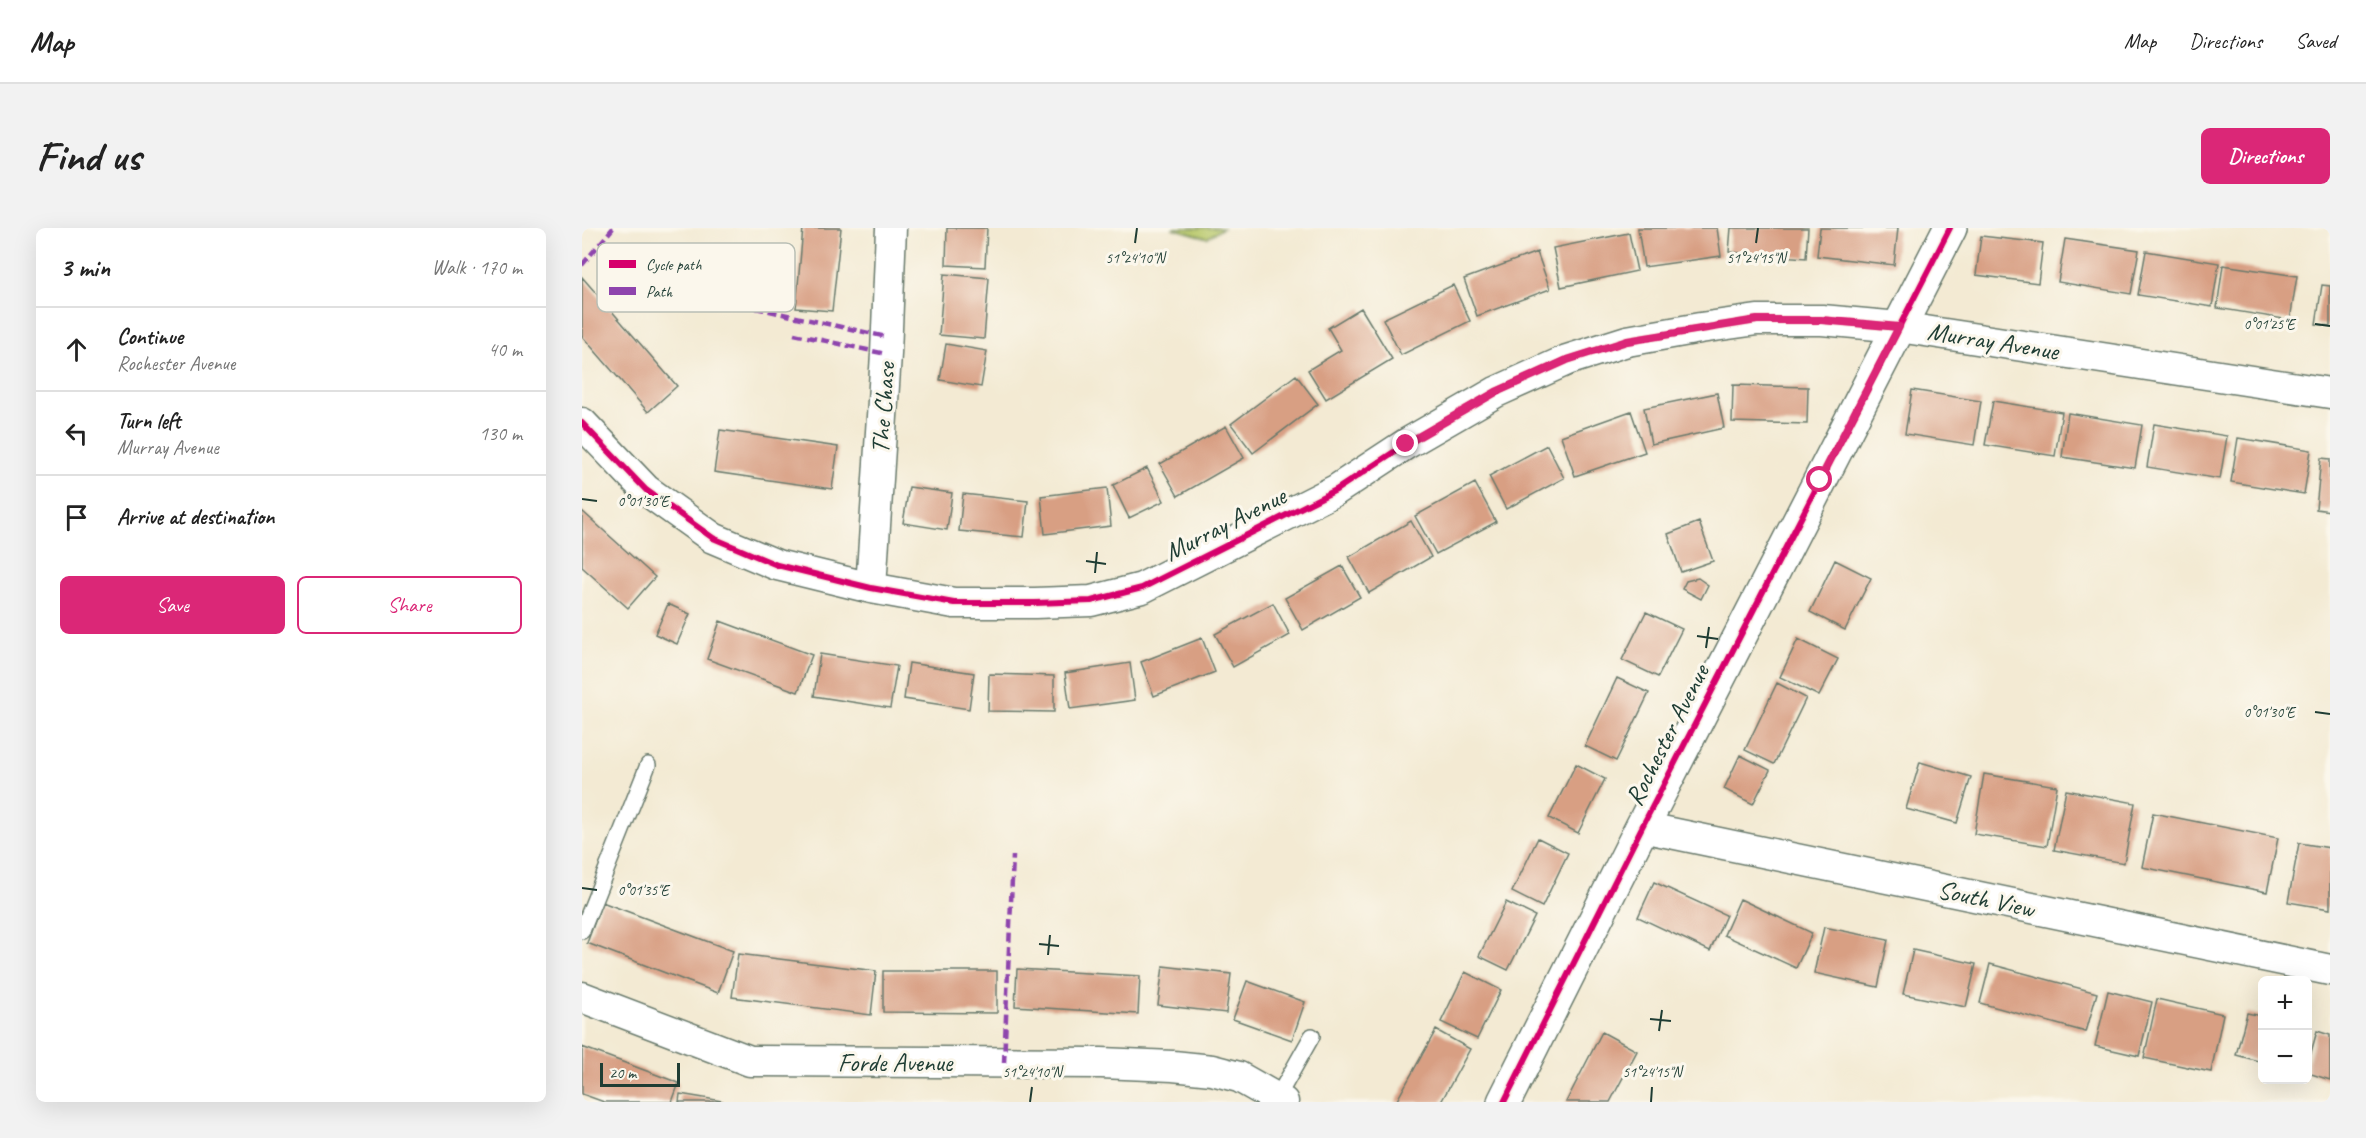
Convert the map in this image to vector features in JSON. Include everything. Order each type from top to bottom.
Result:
[{"type":"street","name":"The Chase","points":[[871,588],[886,354],[891,228]]},
{"type":"street","name":"Rochester Avenue","points":[[1504,1102],[1642,827],[1950,228]]},
{"type":"street","name":"Murray Avenue","points":[[586,436],[646,490],[713,538],[777,565],[871,588],[954,603],[1035,603],[1091,600],[1142,588],[1336,490],[1406,444],[1496,392],[1567,360],[1627,341],[1757,320],[1821,320],[1899,327],[2330,393]]},
{"type":"street","name":"South View","points":[[1642,827],[2330,970]]},
{"type":"street","name":"Forde Avenue","points":[[582,997],[750,1061],[1090,1063],[1173,1066],[1212,1070],[1239,1077],[1280,1100]]},
{"type":"lane","points":[[582,931],[648,765]]},
{"type":"lane","points":[[1280,1100],[1312,1036]]},
{"type":"green space","points":[[1172,228],[1223,228],[1207,238]]},
{"type":"building","points":[[803,228],[841,228],[832,311],[796,308]]},
{"type":"building","points":[[947,228],[987,228],[985,267],[946,265]]},
{"type":"building","points":[[1638,228],[1717,228],[1721,256],[1644,267]]},
{"type":"building","points":[[1731,228],[1808,228],[1806,258],[1729,252]]},
{"type":"building","points":[[1820,228],[1898,228],[1894,265],[1817,256]]},
{"type":"building","points":[[1629,233],[1637,271],[1561,287],[1553,248]]},
{"type":"building","points":[[1981,236],[2043,243],[2038,283],[1976,275]]},
{"type":"building","points":[[2065,239],[2139,250],[2131,294],[2058,282]]},
{"type":"building","points":[[2146,251],[2219,263],[2212,307],[2138,295]]},
{"type":"building","points":[[1537,252],[1550,289],[1477,316],[1464,279]]},
{"type":"building","points":[[2223,265],[2297,276],[2290,320],[2217,308]]},
{"type":"building","points":[[944,274],[989,278],[984,339],[939,335]]},
{"type":"building","points":[[582,277],[597,294],[597,312],[613,312],[677,386],[648,412],[582,336]]},
{"type":"building","points":[[1453,285],[1470,321],[1401,355],[1383,319]]},
{"type":"building","points":[[2322,285],[2330,286],[2330,326],[2316,324]]},
{"type":"building","points":[[1361,308],[1392,359],[1326,399],[1308,370],[1341,350],[1328,328]]},
{"type":"building","points":[[946,344],[987,351],[981,387],[940,380]]},
{"type":"building","points":[[1296,375],[1318,404],[1253,453],[1231,424]]},
{"type":"building","points":[[1733,385],[1808,387],[1807,424],[1732,422]]},
{"type":"building","points":[[1912,390],[1981,401],[1974,445],[1905,434]]},
{"type":"building","points":[[1717,393],[1724,428],[1651,444],[1644,408]]},
{"type":"building","points":[[1993,401],[2062,412],[2055,456],[1985,445]]},
{"type":"building","points":[[1631,411],[1645,452],[1575,476],[1561,436]]},
{"type":"building","points":[[2068,413],[2142,425],[2135,468],[2062,457]]},
{"type":"building","points":[[2154,424],[2227,436],[2220,479],[2147,467]]},
{"type":"building","points":[[1226,426],[1244,458],[1178,496],[1160,464]]},
{"type":"building","points":[[720,430],[838,447],[832,489],[714,472]]},
{"type":"building","points":[[2238,438],[2311,450],[2304,494],[2231,482]]},
{"type":"building","points":[[1547,445],[1564,478],[1506,509],[1489,476]]},
{"type":"building","points":[[2321,458],[2330,459],[2330,511],[2316,509]]},
{"type":"building","points":[[1147,468],[1164,501],[1129,518],[1113,485]]},
{"type":"building","points":[[1475,483],[1496,522],[1436,554],[1415,516]]},
{"type":"building","points":[[909,487],[952,493],[947,530],[903,523]]},
{"type":"building","points":[[1107,488],[1111,526],[1045,534],[1041,496]]},
{"type":"building","points":[[963,494],[1028,501],[1024,537],[959,531]]},
{"type":"building","points":[[582,511],[655,577],[628,608],[582,567]]},
{"type":"building","points":[[1411,521],[1431,557],[1369,593],[1349,557]]},
{"type":"building","points":[[1699,522],[1713,561],[1681,572],[1668,534]]},
{"type":"building","points":[[1835,560],[1871,578],[1845,630],[1810,612]]},
{"type":"building","points":[[1342,566],[1360,597],[1303,630],[1285,598]]},
{"type":"building","points":[[1698,578],[1708,585],[1701,599],[1682,589],[1686,581]]},
{"type":"building","points":[[1273,603],[1290,635],[1233,667],[1215,634]]},
{"type":"building","points":[[668,604],[690,614],[677,644],[655,634]]},
{"type":"building","points":[[1646,612],[1682,629],[1658,677],[1622,660]]},
{"type":"building","points":[[720,621],[812,655],[798,692],[707,659]]},
{"type":"building","points":[[1202,638],[1215,672],[1154,696],[1141,662]]},
{"type":"building","points":[[1798,639],[1838,659],[1819,696],[1780,677]]},
{"type":"building","points":[[820,654],[897,666],[890,708],[814,696]]},
{"type":"building","points":[[909,663],[974,673],[969,709],[904,699]]},
{"type":"building","points":[[1130,663],[1135,700],[1070,709],[1065,673]]},
{"type":"building","points":[[989,674],[1054,676],[1054,712],[988,711]]},
{"type":"building","points":[[1617,678],[1649,693],[1616,761],[1585,746]]},
{"type":"building","points":[[1777,683],[1806,698],[1774,764],[1745,750]]},
{"type":"building","points":[[1740,755],[1770,770],[1753,804],[1724,789]]},
{"type":"building","points":[[1920,762],[1971,777],[1957,823],[1906,809]]},
{"type":"building","points":[[1576,764],[1605,779],[1578,833],[1549,818]]},
{"type":"building","points":[[1984,774],[2057,786],[2047,846],[1974,834]]},
{"type":"building","points":[[2066,790],[2135,803],[2124,863],[2054,850]]},
{"type":"building","points":[[2153,813],[2278,838],[2267,892],[2142,867]]},
{"type":"building","points":[[1538,838],[1568,853],[1542,907],[1512,892]]},
{"type":"building","points":[[2299,843],[2330,848],[2330,909],[2288,902]]},
{"type":"building","points":[[1654,882],[1726,915],[1710,951],[1638,917]]},
{"type":"building","points":[[1740,899],[1812,933],[1796,968],[1724,935]]},
{"type":"building","points":[[602,902],[733,951],[718,993],[587,943]]},
{"type":"building","points":[[1506,902],[1535,916],[1508,970],[1479,956]]},
{"type":"building","points":[[1824,927],[1888,940],[1878,987],[1814,973]]},
{"type":"building","points":[[1913,950],[1976,964],[1966,1007],[1903,994]]},
{"type":"building","points":[[738,954],[876,971],[871,1015],[732,997]]},
{"type":"building","points":[[1990,964],[2097,993],[2086,1032],[1980,1003]]},
{"type":"building","points":[[1163,966],[1231,974],[1226,1013],[1158,1005]]},
{"type":"building","points":[[1017,969],[1140,976],[1138,1014],[1015,1006]]},
{"type":"building","points":[[883,971],[997,971],[997,1013],[883,1012]]},
{"type":"building","points":[[1465,972],[1501,990],[1477,1039],[1441,1022]]},
{"type":"building","points":[[1247,981],[1305,1002],[1292,1040],[1233,1019]]},
{"type":"building","points":[[2108,991],[2152,1002],[2139,1056],[2095,1046]]},
{"type":"building","points":[[2157,999],[2223,1014],[2211,1072],[2144,1058]]},
{"type":"building","points":[[2247,1013],[2258,1015],[2258,1061],[2236,1055]]},
{"type":"building","points":[[1436,1030],[1470,1049],[1441,1102],[1396,1102]]},
{"type":"building","points":[[2317,1031],[2330,1035],[2330,1080],[2312,1074],[2312,1049]]},
{"type":"building","points":[[1602,1032],[1637,1051],[1610,1102],[1566,1102]]},
{"type":"building","points":[[582,1047],[679,1083],[672,1102],[604,1102],[582,1094]]},
{"type":"building","points":[[680,1094],[722,1101],[679,1102]]},
{"type":"marked path","points":[[600,243],[613,228]]},
{"type":"marked path","points":[[582,265],[597,247]]},
{"type":"marked path","points":[[774,312],[887,337]]},
{"type":"marked path","points":[[794,334],[886,354]]},
{"type":"marked path","points":[[1004,1063],[1013,856]]},
{"type":"cycle path","points":[[1504,1102],[1642,827],[1950,228]]},
{"type":"cycle path","points":[[582,423],[646,490],[713,538],[777,565],[871,588],[954,603],[1091,601],[1142,588],[1336,490],[1406,444],[1496,392],[1567,360],[1627,341],[1757,320],[1822,320],[1899,327]]},
{"type":"route","points":[[1406,444],[1496,392],[1567,360],[1627,341],[1757,320],[1821,320],[1899,327],[1820,480]]}]
